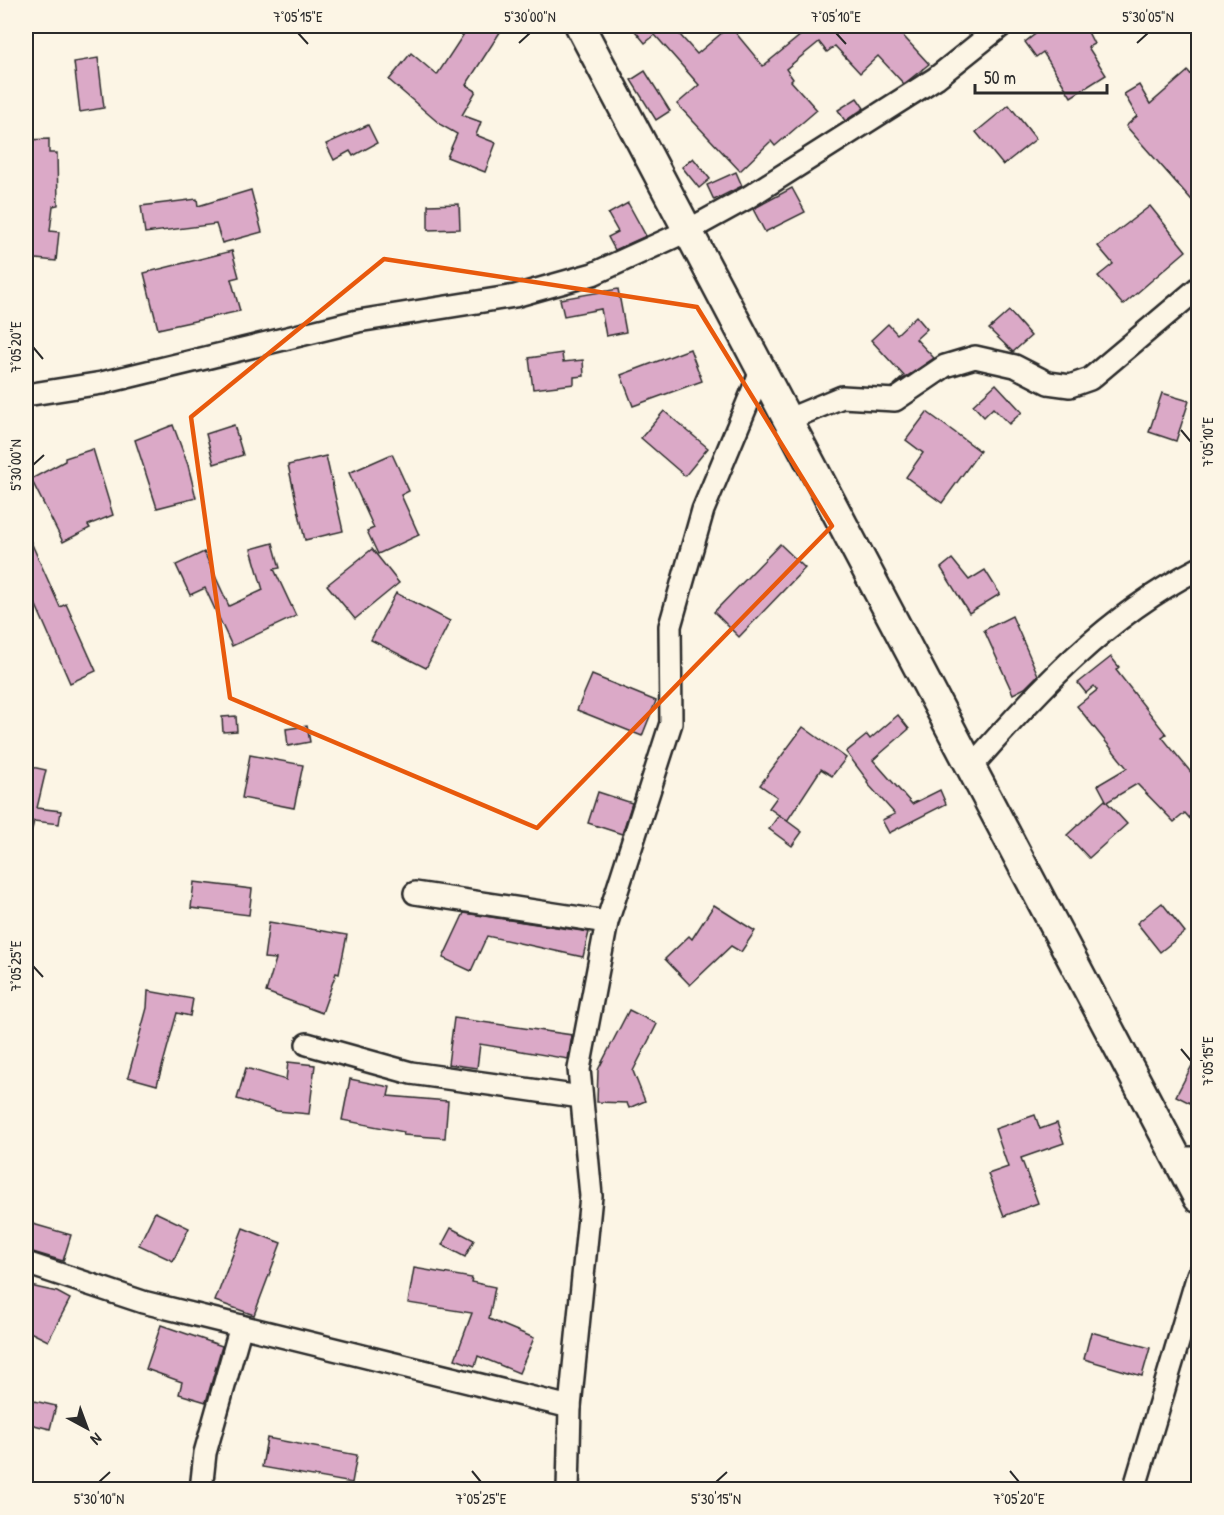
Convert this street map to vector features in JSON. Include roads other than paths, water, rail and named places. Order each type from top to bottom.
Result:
[{"type":"main road","points":[[580,26],[971,767],[1187,1158],[1198,1198]]},
{"type":"street","points":[[26,395],[102,383],[358,321],[515,296],[593,274],[687,231],[756,192],[927,84],[1001,26]]},
{"type":"street","points":[[787,420],[842,397],[895,400],[945,366],[975,357],[1015,366],[1048,383],[1070,386],[1090,379],[1198,288]]},
{"type":"street","points":[[567,1490],[570,1407],[591,1196],[579,1069],[607,922],[671,723],[670,626],[703,510],[762,371]]},
{"type":"street","points":[[971,767],[1022,709],[1086,644],[1172,582],[1198,569]]},
{"type":"street","points":[[415,893],[607,922]]},
{"type":"street","points":[[307,1044],[411,1073],[580,1098]]},
{"type":"street","points":[[26,1263],[143,1302],[570,1407]]},
{"type":"street","points":[[1134,1490],[1198,1275]]},
{"type":"street","points":[[201,1490],[205,1453],[241,1326]]}]
